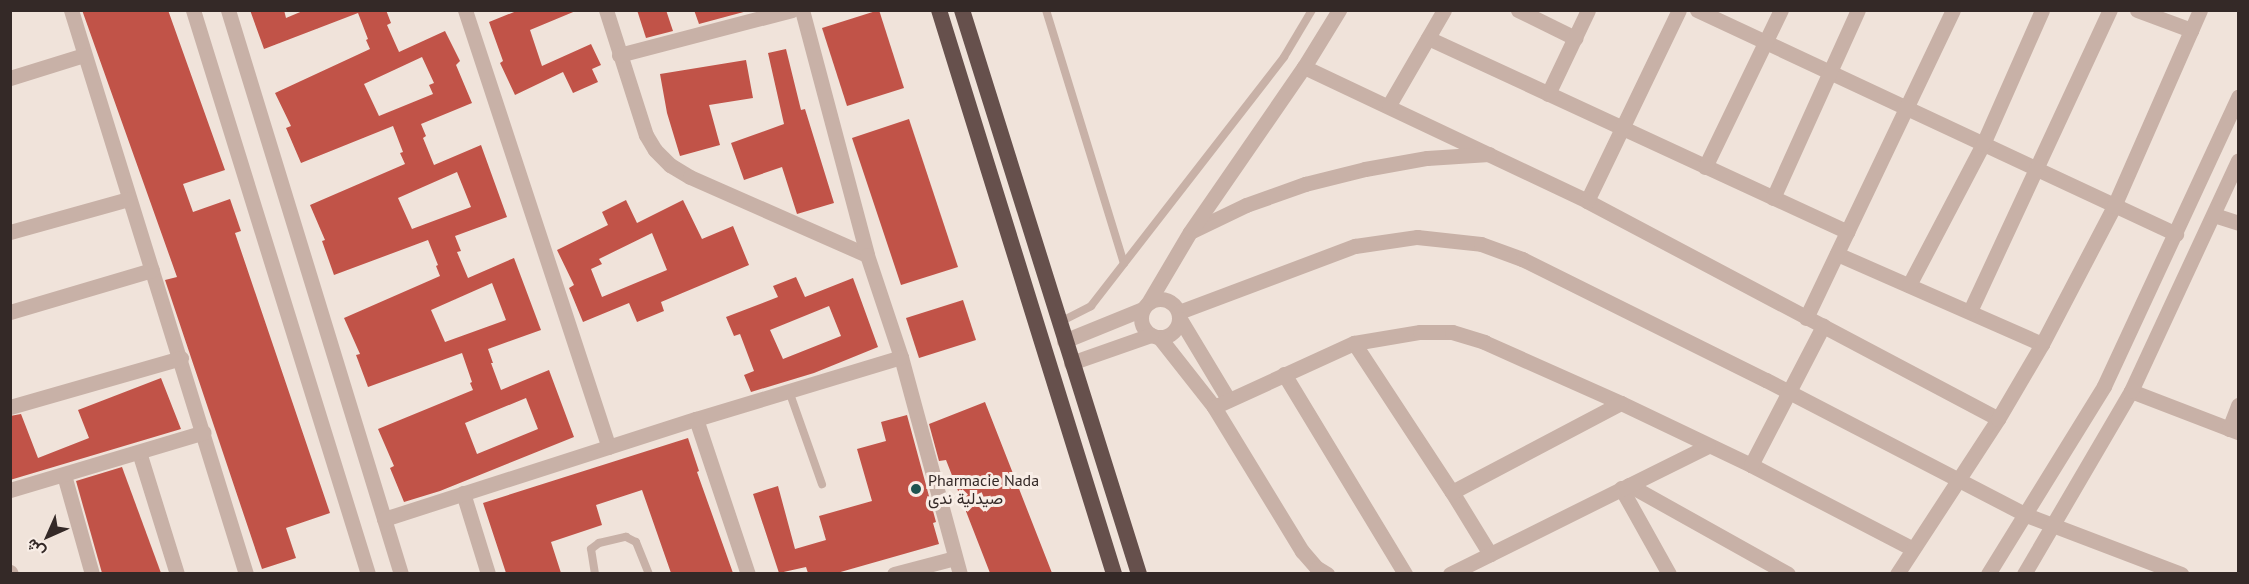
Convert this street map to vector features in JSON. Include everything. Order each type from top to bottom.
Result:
[{"type":"highway","points":[[939,10],[1114,573]]},
{"type":"highway","points":[[962,10],[1071,363],[1139,573]]},
{"type":"street","points":[[71,10],[246,573]]},
{"type":"street","points":[[193,10],[368,573]]},
{"type":"street","points":[[228,10],[401,573]]},
{"type":"street","points":[[465,10],[609,447]]},
{"type":"street","points":[[606,10],[646,135],[655,150],[670,165],[690,177],[867,255]]},
{"type":"street","points":[[619,55],[792,10]]},
{"type":"street","points":[[802,10],[867,255],[901,357],[960,573]]},
{"type":"street","points":[[1327,573],[1317,568],[1302,551],[1214,407],[1155,336],[1142,324],[1145,306],[1190,232],[1304,67],[1339,10]]},
{"type":"street","points":[[1389,105],[1444,10]]},
{"type":"street","points":[[1518,10],[1575,38]]},
{"type":"street","points":[[1548,94],[1588,10]]},
{"type":"street","points":[[1587,201],[1679,10]]},
{"type":"street","points":[[1698,10],[2176,234]]},
{"type":"street","points":[[1705,167],[1781,10]]},
{"type":"street","points":[[1773,198],[1858,10]]},
{"type":"street","points":[[1806,318],[1953,10]]},
{"type":"street","points":[[1909,285],[1983,144],[2042,10]]},
{"type":"street","points":[[1970,311],[2110,10]]},
{"type":"street","points":[[2138,10],[2191,30]]},
{"type":"street","points":[[1897,573],[1998,419],[2042,344],[2114,206],[2200,10]]},
{"type":"street","points":[[1428,38],[1847,232]]},
{"type":"street","points":[[10,78],[84,55]]},
{"type":"street","points":[[1304,67],[1389,105],[1587,201],[1998,419]]},
{"type":"street","points":[[1988,573],[2104,386],[2238,97]]},
{"type":"street","points":[[1190,232],[1256,202],[1305,184],[1355,171],[1427,158],[1489,154]]},
{"type":"street","points":[[2024,573],[2131,391],[2238,161]]},
{"type":"street","points":[[10,232],[128,199]]},
{"type":"street","points":[[2214,215],[2238,224]]},
{"type":"street","points":[[1071,363],[1155,336],[1173,333],[1179,316],[1354,246],[1418,237],[1460,240],[1502,250],[1522,259],[1788,391],[1959,478],[2026,515],[2181,573]]},
{"type":"street","points":[[1837,254],[2042,344]]},
{"type":"street","points":[[10,312],[152,270]]},
{"type":"street","points":[[1064,340],[1162,298],[1175,305],[1179,316],[1228,399]]},
{"type":"street","points":[[1751,465],[1823,326]]},
{"type":"street","points":[[1214,407],[1354,343],[1420,332],[1452,332],[1484,342],[1621,403],[1751,465],[1913,549]]},
{"type":"street","points":[[1354,343],[1490,554]]},
{"type":"street","points":[[384,519],[696,419],[901,357]]},
{"type":"street","points":[[10,407],[181,358]]},
{"type":"street","points":[[1284,374],[1405,573]]},
{"type":"street","points":[[2131,391],[2234,430],[2238,405]]},
{"type":"street","points":[[1452,492],[1621,403]]},
{"type":"street","points":[[696,419],[748,573]]},
{"type":"street","points":[[10,490],[204,432]]},
{"type":"street","points":[[1450,573],[1708,446]]},
{"type":"street","points":[[139,452],[177,573]]},
{"type":"street","points":[[64,475],[92,573]]},
{"type":"street","points":[[1625,486],[1669,573]]},
{"type":"street","points":[[1625,486],[1788,573]]},
{"type":"street","points":[[463,493],[488,573]]},
{"type":"street","points":[[894,573],[955,558]]},
{"type":"lane","points":[[1046,10],[1124,263]]},
{"type":"lane","points":[[1059,322],[1091,306],[1284,57],[1311,10]]},
{"type":"lane","points":[[789,391],[822,484]]},
{"type":"lane","points":[[595,573],[591,549],[599,543],[626,537],[636,542],[648,573]]},
{"type":"building","points":[[82,10],[168,10],[225,170],[183,184],[193,212],[230,199],[241,231],[235,233],[330,513],[286,528],[296,558],[262,569],[165,280],[177,277]]},
{"type":"building","points":[[250,10],[284,10],[286,18],[305,10],[386,10],[391,23],[387,25],[399,52],[445,31],[460,61],[456,65],[472,103],[421,124],[426,136],[423,138],[434,165],[481,145],[507,217],[455,236],[461,251],[457,252],[468,278],[514,258],[541,330],[488,349],[493,363],[491,363],[501,390],[549,370],[574,437],[440,491],[404,502],[390,468],[394,466],[378,429],[473,390],[470,383],[472,382],[462,353],[368,387],[356,355],[360,354],[344,318],[440,276],[436,266],[438,265],[428,240],[334,275],[322,241],[325,240],[310,205],[405,164],[393,126],[301,163],[286,128],[291,126],[275,93],[370,49],[358,13],[264,49]],"holes":[[[422,57],[434,83],[429,85],[433,94],[379,116],[364,84]],[[457,172],[471,207],[412,229],[398,198]],[[492,283],[506,320],[445,342],[431,310]],[[526,398],[538,429],[477,454],[465,423]]]},
{"type":"building","points":[[519,10],[578,10],[530,30],[542,66],[591,44],[601,65],[592,69],[598,82],[573,93],[563,72],[515,95],[500,63],[503,61],[489,22]]},
{"type":"building","points":[[637,10],[666,10],[673,31],[646,38]]},
{"type":"building","points":[[694,10],[751,10],[699,24]]},
{"type":"building","points":[[879,10],[904,88],[847,106],[822,28]]},
{"type":"building","points":[[786,49],[801,110],[805,109],[834,203],[797,214],[782,167],[744,180],[731,143],[784,124],[768,53]]},
{"type":"building","points":[[746,60],[753,98],[709,105],[720,145],[680,156],[667,113],[660,74]]},
{"type":"building","points":[[909,119],[958,267],[901,285],[852,138]]},
{"type":"building","points":[[626,200],[637,223],[683,200],[702,239],[733,226],[749,265],[661,302],[664,311],[637,322],[629,303],[583,322],[569,288],[574,285],[557,250],[608,225],[602,212]],"holes":[[[652,233],[667,270],[602,297],[591,269],[602,264],[599,259]]]},
{"type":"building","points":[[796,277],[805,297],[853,278],[878,347],[814,373],[751,392],[744,375],[754,371],[740,334],[734,336],[726,317],[778,297],[773,286]],"holes":[[[829,306],[841,336],[783,359],[770,330]]]},
{"type":"building","points":[[963,300],[976,340],[919,358],[906,318]]},
{"type":"building","points":[[161,378],[181,429],[10,480],[10,416],[21,414],[38,458],[89,438],[78,410]]},
{"type":"building","points":[[985,402],[1052,573],[990,573],[946,460],[939,461],[929,424]]},
{"type":"building","points":[[907,415],[936,522],[933,523],[939,544],[837,573],[808,573],[806,567],[779,573],[753,494],[778,486],[795,549],[826,540],[819,516],[872,501],[857,449],[886,441],[881,422]]},
{"type":"building","points":[[688,438],[699,471],[697,472],[733,573],[671,573],[642,490],[596,505],[602,525],[551,542],[561,573],[506,573],[483,503]]},
{"type":"building","points":[[122,467],[161,573],[102,573],[76,481]]},
{"type":"place","name":"Pharmacie Nada صيدلية ندى","points":[[916,489]]}]
